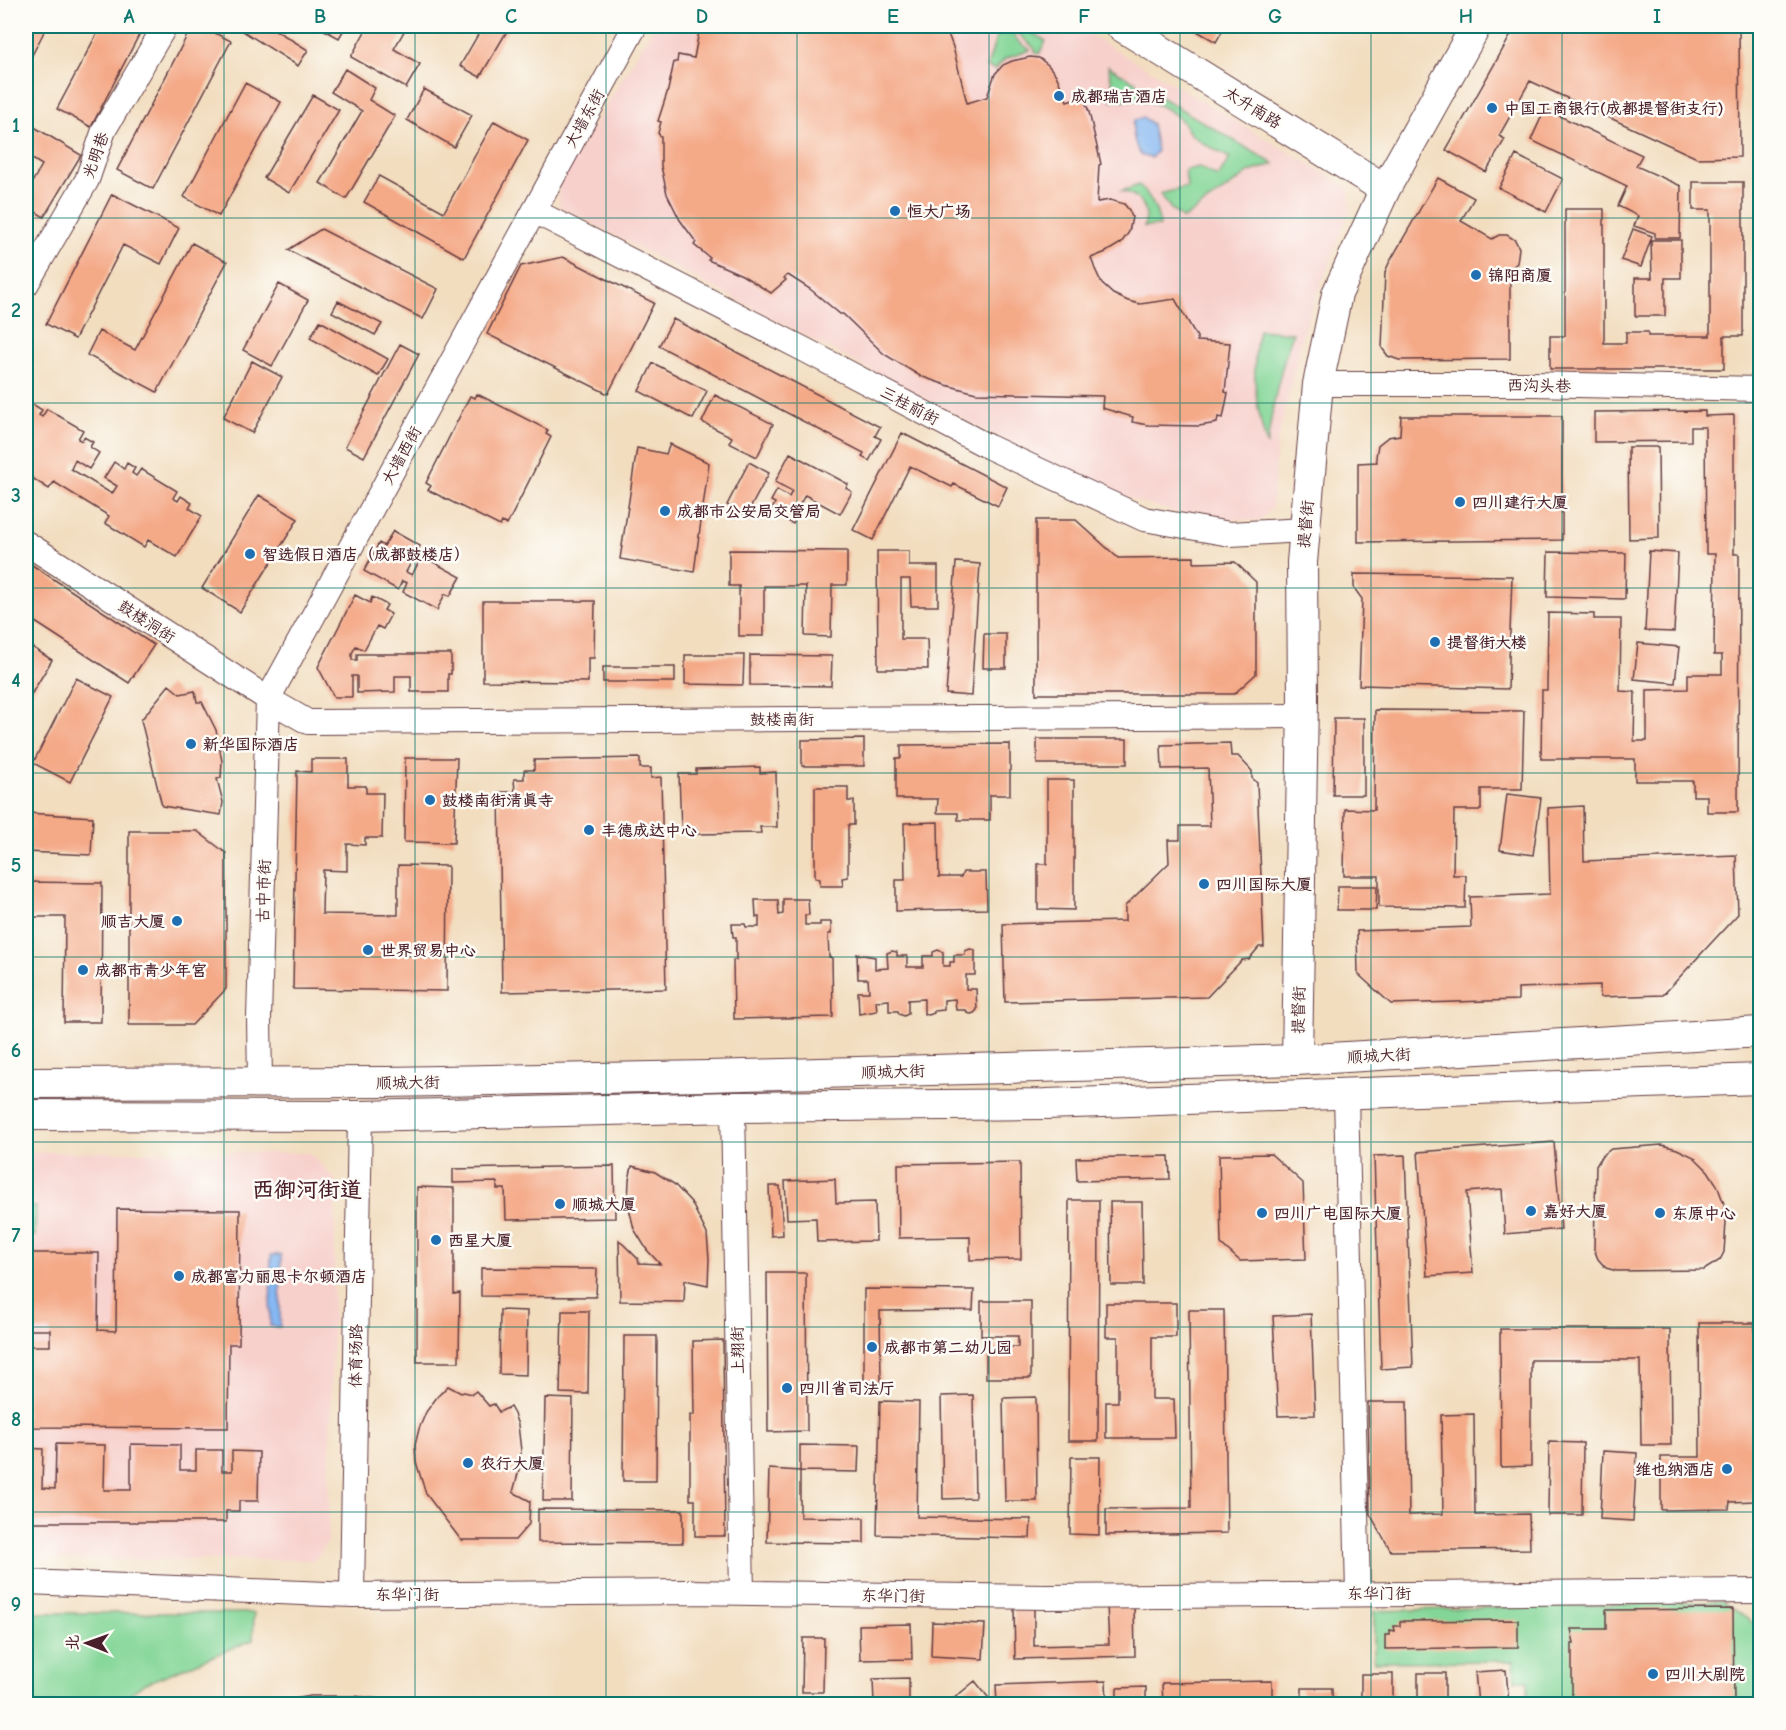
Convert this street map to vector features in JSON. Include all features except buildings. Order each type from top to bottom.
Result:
[{"type":"main road","name":"太升南路","points":[[1121,26],[1385,189]]},
{"type":"main road","name":"提督街","points":[[1297,1060],[1302,562],[1310,452],[1318,384],[1338,294],[1385,189],[1476,26]]},
{"type":"main road","name":"顺城大街","points":[[26,1083],[399,1082],[1297,1060],[1761,1032]]},
{"type":"main road","name":"顺城大街","points":[[26,1115],[360,1116],[733,1107],[1046,1104],[1761,1079]]},
{"type":"street","name":"光明巷","points":[[26,285],[87,180],[104,130],[165,26]]},
{"type":"street","name":"大墙东街","points":[[534,211],[634,26]]},
{"type":"street","name":"三桂前街","points":[[534,211],[989,447],[1144,519],[1230,534],[1305,530]]},
{"type":"street","name":"大墙西街","points":[[268,699],[534,211]]},
{"type":"street","name":"西沟头巷","points":[[1318,384],[1532,384],[1761,389]]},
{"type":"street","name":"鼓楼洞街","points":[[26,543],[268,699]]},
{"type":"street","name":"鼓楼南街","points":[[268,699],[308,722],[1301,716]]},
{"type":"street","name":"古中市街","points":[[260,1082],[259,1018],[268,699]]},
{"type":"street","points":[[1346,1095],[1358,1593]]},
{"type":"street","name":"上翔街","points":[[733,1107],[741,1593]]},
{"type":"street","name":"体育场路","points":[[352,1595],[360,1116]]},
{"type":"street","name":"东华门街","points":[[26,1582],[352,1595],[741,1593],[1047,1597],[1761,1591]]},
{"type":"shaded area","name":"恒大广场","points":[[654,26],[1075,26],[1349,188],[1350,209],[1304,329],[1277,444],[1272,508],[1259,521],[1183,514],[1137,501],[1050,465],[559,206],[558,185]]},
{"type":"shaded area","points":[[26,1152],[310,1153],[336,1181],[328,1541],[315,1560],[26,1559]]},
{"type":"green space","points":[[1024,28],[1046,41],[1039,54],[1019,34],[1019,30]]},
{"type":"green space","points":[[1012,33],[1030,50],[1005,59],[995,70],[987,67],[997,35]]},
{"type":"green space","points":[[1108,66],[1274,164],[1250,172],[1183,219],[1171,209],[1160,194],[1187,187],[1185,170],[1199,167],[1218,177],[1230,158],[1197,139],[1174,114],[1158,105],[1141,100],[1112,101],[1114,90]]},
{"type":"green space","points":[[1139,185],[1153,204],[1160,226],[1144,227],[1146,214],[1142,203],[1133,195],[1121,191]]},
{"type":"green space","points":[[1259,330],[1293,333],[1277,389],[1267,446],[1255,388],[1256,344]]},
{"type":"green space","points":[[26,1207],[36,1207],[35,1236],[26,1235]]},
{"type":"green space","points":[[1723,1601],[1758,1627],[1758,1704],[1528,1704],[1528,1680],[1515,1680],[1514,1661],[1374,1662],[1374,1611]]},
{"type":"green space","points":[[26,1613],[254,1613],[253,1640],[144,1684],[116,1704],[26,1704]]},
{"type":"water","points":[[1143,117],[1152,124],[1157,151],[1151,158],[1141,155],[1134,139],[1134,121]]},
{"type":"water","points":[[271,1255],[281,1255],[280,1327],[270,1326]]},
{"type":"place","name":"成都瑞吉酒店","points":[[1059,96]]},
{"type":"place","name":"中国工商银行(成都提督街支行)","points":[[1492,108]]},
{"type":"place","name":"恒大广场","points":[[895,211]]},
{"type":"place","name":"锦阳商厦","points":[[1476,275]]},
{"type":"place","name":"四川建行大厦","points":[[1460,502]]},
{"type":"place","name":"成都市公安局交管局","points":[[665,511]]},
{"type":"place","name":"智选假日酒店（成都鼓楼店）","points":[[250,554]]},
{"type":"place","name":"提督街大楼","points":[[1435,642]]},
{"type":"place","name":"新华国际酒店","points":[[191,744]]},
{"type":"place","name":"鼓楼南街清真寺","points":[[430,800]]},
{"type":"place","name":"丰德成达中心","points":[[589,830]]},
{"type":"place","name":"四川国际大厦","points":[[1204,884]]},
{"type":"place","name":"顺吉大厦","points":[[177,921]]},
{"type":"place","name":"世界贸易中心","points":[[368,950]]},
{"type":"place","name":"成都市青少年宫","points":[[83,970]]},
{"type":"place","name":"顺城大厦","points":[[560,1204]]},
{"type":"place","name":"嘉好大厦","points":[[1531,1211]]},
{"type":"place","name":"四川广电国际大厦","points":[[1262,1213]]},
{"type":"place","name":"东原中心","points":[[1660,1213]]},
{"type":"place","name":"西星大厦","points":[[436,1240]]},
{"type":"place","name":"成都富力丽思卡尔顿酒店","points":[[179,1276]]},
{"type":"place","name":"成都市第二幼儿园","points":[[872,1347]]},
{"type":"place","name":"四川省司法厅","points":[[787,1388]]},
{"type":"place","name":"农行大厦","points":[[468,1463]]},
{"type":"place","name":"维也纳酒店","points":[[1727,1469]]},
{"type":"place","name":"四川大剧院","points":[[1653,1674]]},
{"type":"district","name":"西御河街道","points":[[307,1189]]}]
